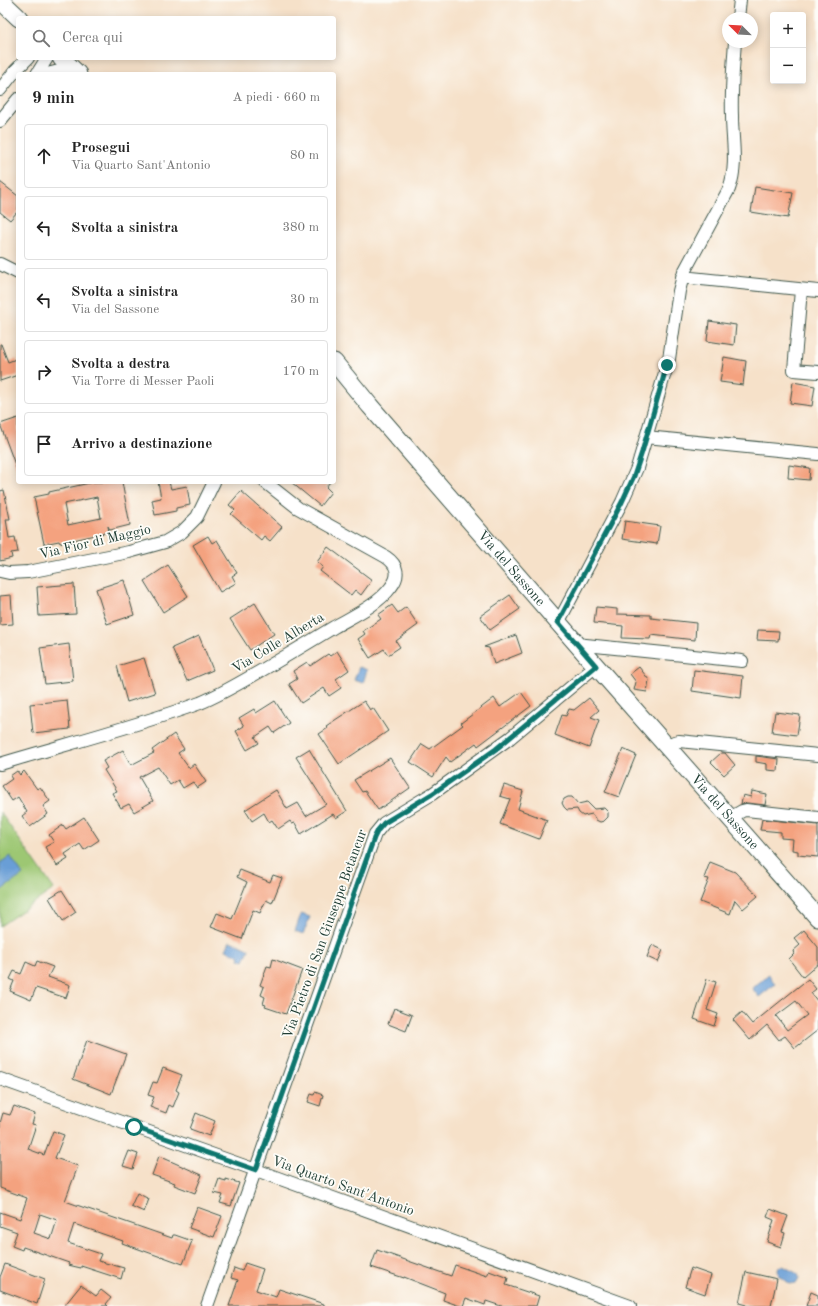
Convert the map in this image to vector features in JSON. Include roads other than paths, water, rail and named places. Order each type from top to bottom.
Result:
[{"type":"main road","points":[[0,0],[17,16]]},
{"type":"main road","points":[[64,60],[77,72]]},
{"type":"main road","name":"Via del Sassone","points":[[336,364],[370,406],[576,644],[818,918]]},
{"type":"street","points":[[739,12],[740,0]]},
{"type":"street","points":[[558,622],[622,502],[637,468],[669,359],[678,291],[682,277],[690,258],[726,194],[733,177],[732,94],[735,48]]},
{"type":"street","points":[[15,71],[20,60]]},
{"type":"street","points":[[0,90],[26,60]]},
{"type":"street","points":[[38,72],[46,60]]},
{"type":"street","points":[[55,72],[77,72]]},
{"type":"street","points":[[0,121],[16,101]]},
{"type":"street","points":[[0,264],[16,272]]},
{"type":"street","points":[[682,277],[818,292]]},
{"type":"street","points":[[801,290],[794,370],[818,372]]},
{"type":"street","points":[[646,437],[818,454]]},
{"type":"street","name":"Via Fior di Maggio","points":[[0,571],[9,573],[28,572],[129,552],[165,542],[182,532],[197,517],[213,484]]},
{"type":"street","name":"Via Colle Alberta","points":[[0,764],[158,718],[211,698],[239,684],[368,607],[392,587],[397,575],[396,567],[392,561],[298,508],[268,484]]},
{"type":"street","points":[[576,644],[742,661]]},
{"type":"street","name":"Via Pietro di San Giuseppe Betancur","points":[[207,1306],[378,830],[384,823],[432,794],[500,745],[596,666]]},
{"type":"street","points":[[667,747],[674,742],[679,741],[818,755]]},
{"type":"street","points":[[730,818],[746,810],[818,818]]},
{"type":"street","name":"Via Quarto Sant'Antonio","points":[[0,1079],[630,1306]]},
{"type":"water","points":[[359,667],[367,670],[363,683],[354,680]]},
{"type":"water","points":[[10,856],[23,875],[0,891],[0,863]]},
{"type":"water","points":[[301,914],[310,917],[303,934],[295,931]]},
{"type":"water","points":[[230,941],[249,949],[244,961],[239,959],[240,956],[226,950]]},
{"type":"water","points":[[769,975],[775,984],[759,997],[752,988]]},
{"type":"water","points":[[783,1266],[798,1274],[799,1278],[796,1283],[790,1284],[779,1275],[779,1267]]}]
